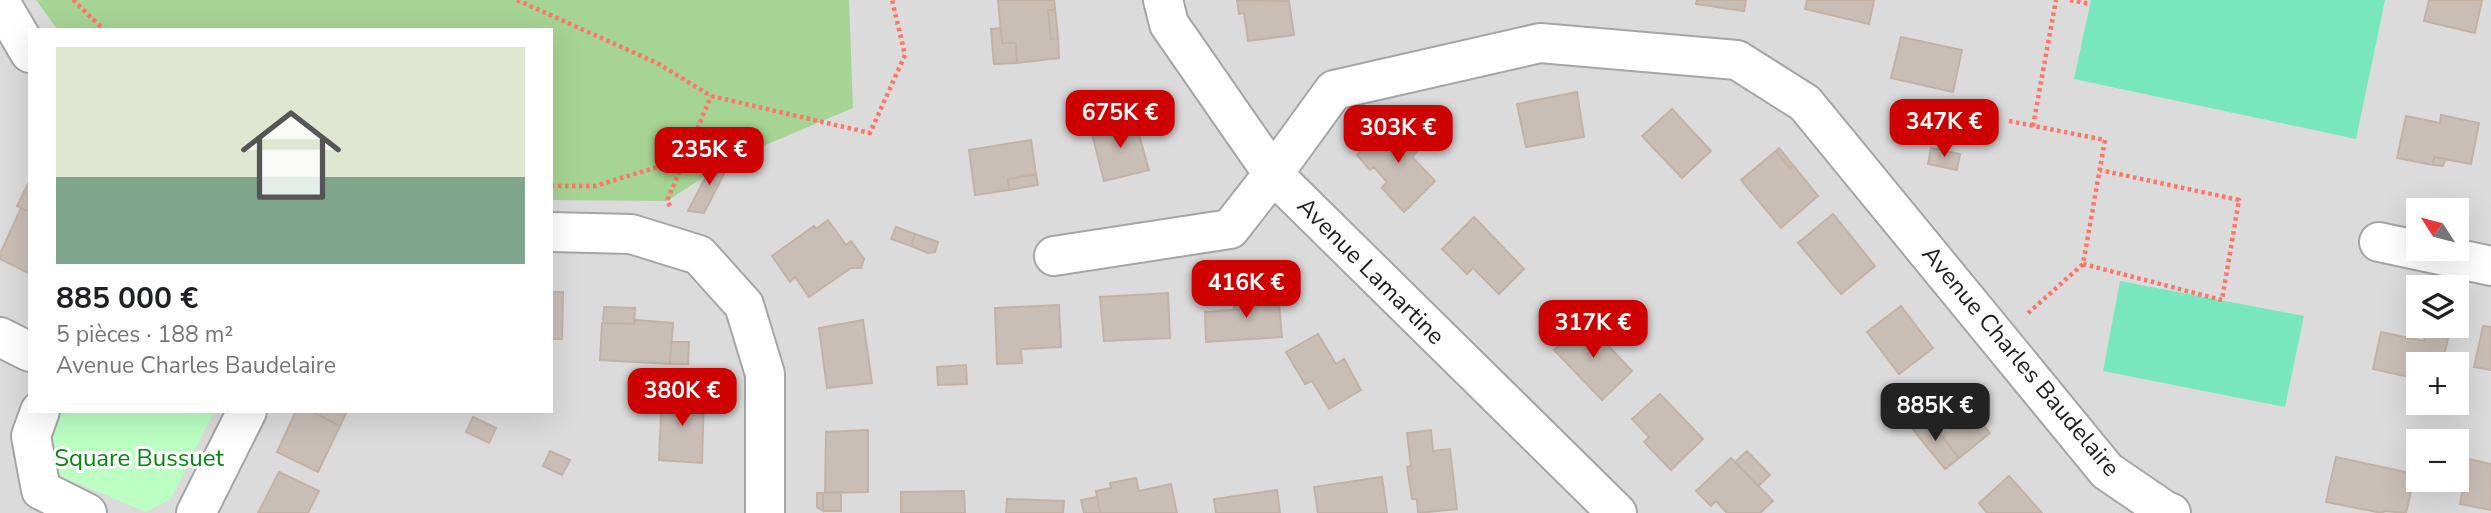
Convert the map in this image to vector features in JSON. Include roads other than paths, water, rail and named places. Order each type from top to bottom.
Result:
[{"type":"street","name":"Avenue Lamartine","points":[[1163,0],[1170,24],[1273,174],[1617,513]]},
{"type":"street","points":[[0,2],[28,50]]},
{"type":"street","name":"Avenue Charles Baudelaire","points":[[1054,256],[1230,229],[1334,90],[1540,43],[1737,60],[1805,103],[2107,471],[2171,513]]},
{"type":"street","points":[[553,232],[631,234],[699,255],[744,305],[765,374],[765,513]]},
{"type":"street","points":[[2379,242],[2491,266]]},
{"type":"street","points":[[0,337],[28,351]]},
{"type":"street","points":[[39,413],[31,436],[41,490],[87,513]]},
{"type":"street","points":[[197,513],[246,413]]},
{"type":"park label","name":"Square Bussuet","points":[[139,458]]}]
